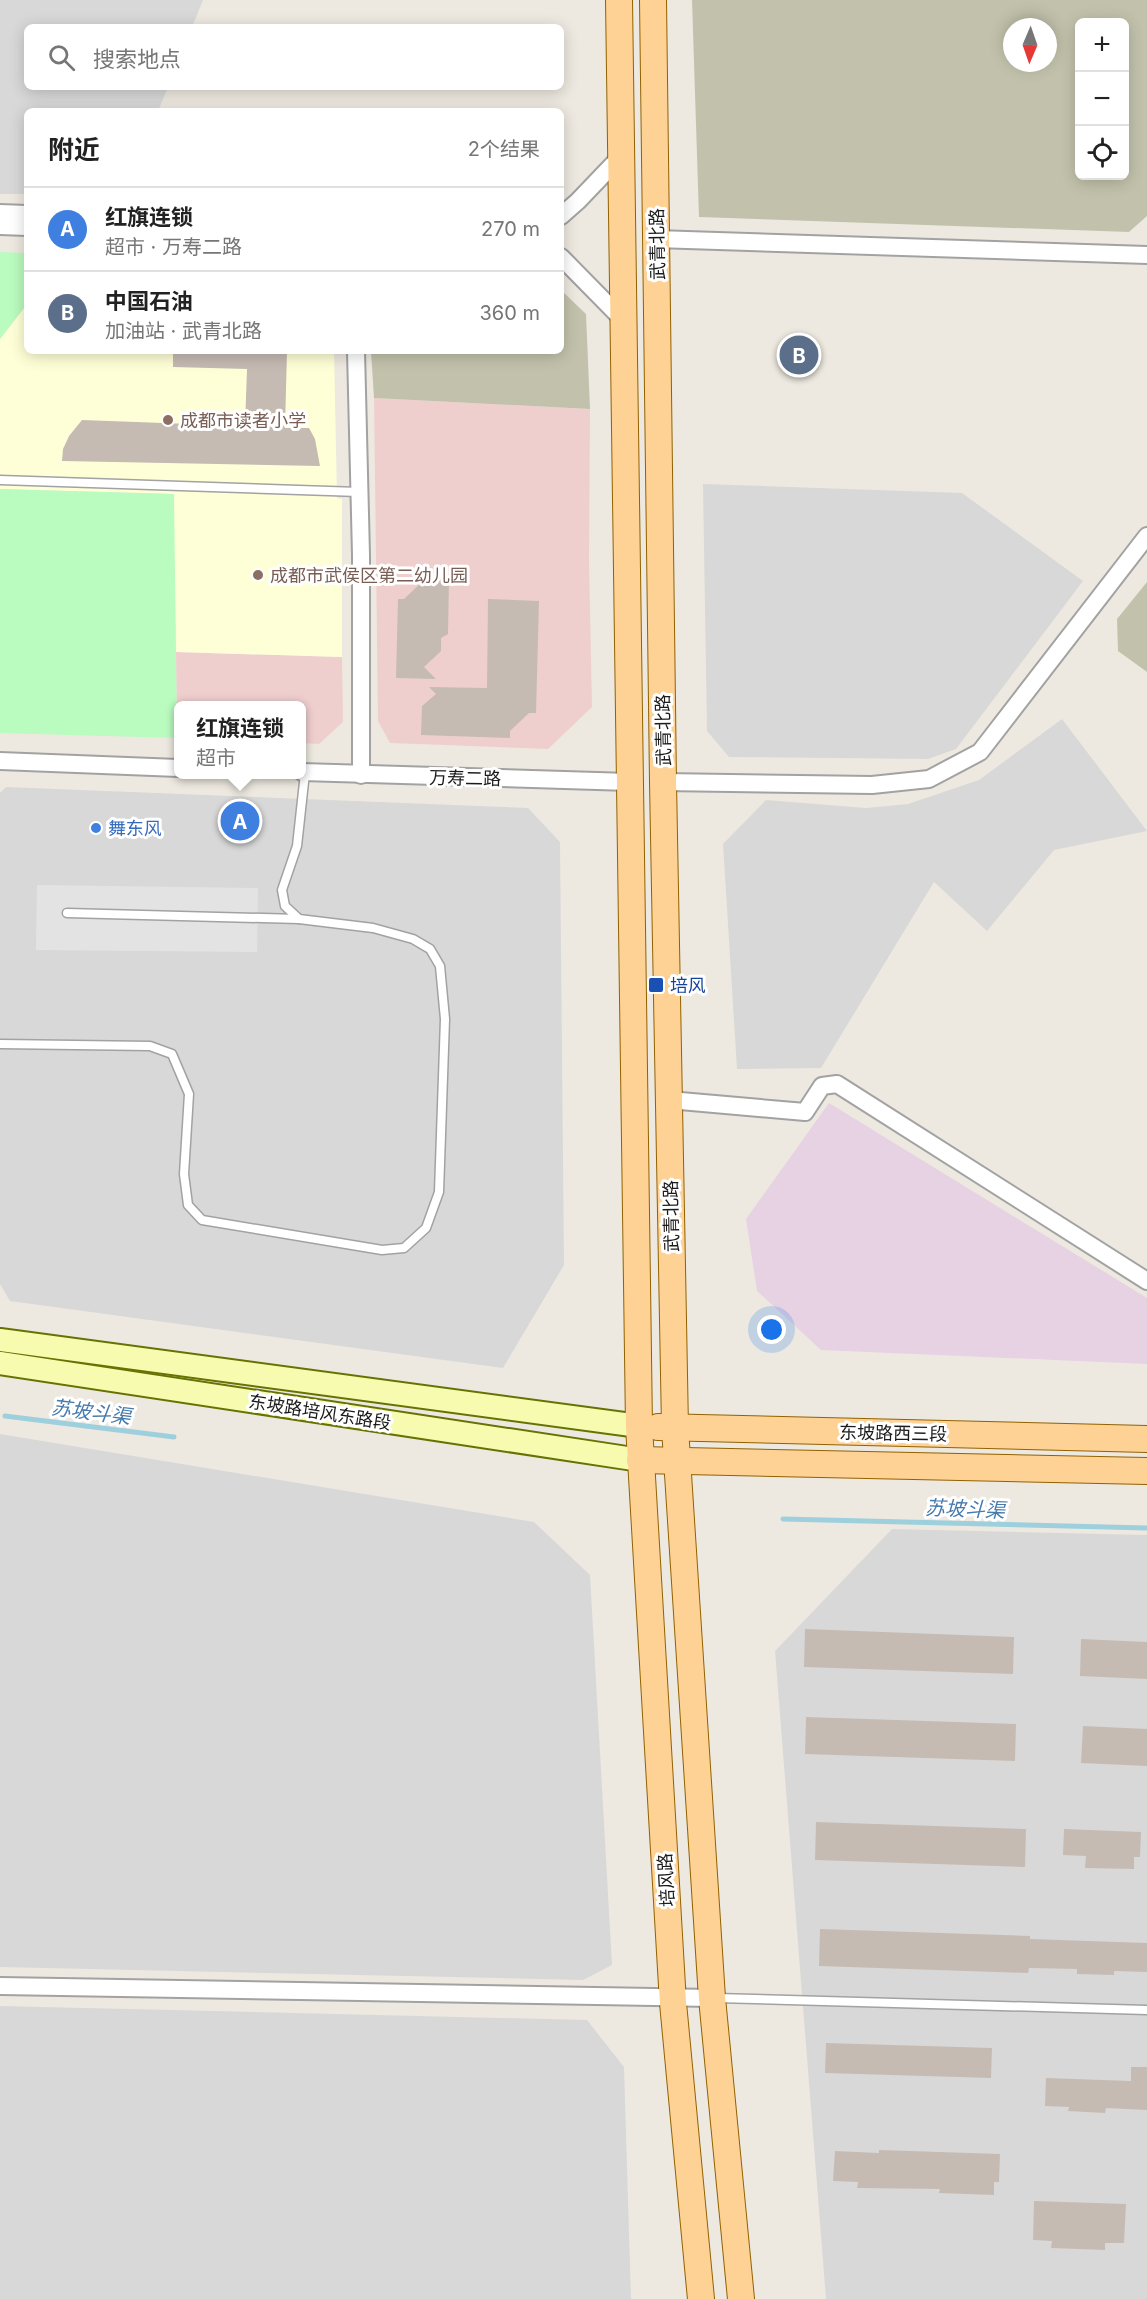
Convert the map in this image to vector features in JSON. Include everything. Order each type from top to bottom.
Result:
[{"type":"main road","name":"武青北路","points":[[619,0],[640,1460]]},
{"type":"main road","name":"武青北路","points":[[653,0],[663,782],[676,1461]]},
{"type":"main road","name":"东坡路培风东路段","points":[[0,1340],[639,1426]]},
{"type":"main road","name":"东坡路培风东路段","points":[[0,1363],[640,1460]]},
{"type":"main road","name":"东坡路西三段","points":[[639,1426],[1147,1438]]},
{"type":"main road","name":"东坡路西三段","points":[[640,1460],[1147,1471]]},
{"type":"main road","name":"培风路","points":[[640,1460],[673,1998],[701,2299]]},
{"type":"main road","points":[[676,1461],[712,1998],[741,2299]]},
{"type":"street","points":[[564,213],[622,155]]},
{"type":"street","points":[[0,213],[24,214]]},
{"type":"street","points":[[0,226],[24,227]]},
{"type":"street","points":[[656,239],[1147,255]]},
{"type":"street","points":[[564,260],[623,320]]},
{"type":"street","points":[[356,354],[361,775]]},
{"type":"street","points":[[663,782],[872,784],[930,779],[980,752],[1147,536]]},
{"type":"street","points":[[0,761],[174,768]]},
{"type":"street","name":"万寿二路","points":[[306,772],[629,782]]},
{"type":"street","points":[[669,1100],[806,1112],[822,1086],[837,1084],[1147,1281]]},
{"type":"street","points":[[0,1986],[712,1998]]},
{"type":"lane","points":[[0,480],[359,492]]},
{"type":"lane","points":[[299,919],[285,906],[282,890],[297,846],[302,779]]},
{"type":"lane","points":[[0,1044],[150,1046],[172,1054],[189,1094],[184,1174],[188,1205],[202,1220],[382,1250],[405,1248],[426,1228],[439,1192],[445,1019],[440,966],[430,950],[413,939],[373,928],[299,919],[67,913]]},
{"type":"lane","points":[[712,1998],[1147,2010]]},
{"type":"shaded area","points":[[0,0],[203,0],[193,24],[24,24],[24,90],[167,90],[159,108],[24,108],[24,194],[0,194]]},
{"type":"shaded area","points":[[692,0],[1147,0],[1147,216],[1129,232],[699,217]]},
{"type":"shaded area","points":[[564,293],[586,314],[590,409],[374,398],[371,354],[564,354]]},
{"type":"shaded area","name":"成都市读者小学","points":[[24,308],[24,354],[334,354],[337,498],[342,499],[342,657],[176,652],[173,494],[0,489],[0,339]]},
{"type":"shaded area","points":[[374,398],[590,409],[589,561],[592,707],[548,749],[390,743],[378,721]]},
{"type":"shaded area","points":[[703,484],[962,493],[1083,581],[956,749],[928,759],[729,757],[707,731]]},
{"type":"shaded area","points":[[1147,582],[1147,672],[1118,651],[1117,619]]},
{"type":"shaded area","points":[[176,652],[342,657],[343,722],[319,744],[306,743],[306,701],[177,701]]},
{"type":"shaded area","points":[[1062,719],[1147,831],[1054,850],[987,931],[934,882],[821,1068],[737,1069],[723,844],[766,800],[866,808],[908,804],[979,780]]},
{"type":"shaded area","points":[[6,787],[528,808],[560,842],[564,1265],[503,1368],[10,1301],[0,1284],[0,793]]},
{"type":"shaded area","points":[[37,885],[258,888],[257,952],[36,950]]},
{"type":"shaded area","points":[[829,1103],[1147,1298],[1147,1364],[821,1350],[757,1291],[746,1219]]},
{"type":"shaded area","points":[[0,1434],[534,1522],[590,1575],[612,1965],[583,1980],[0,1967]]},
{"type":"shaded area","points":[[892,1529],[1147,1535],[1147,2299],[826,2299],[775,1651]]},
{"type":"shaded area","points":[[0,2006],[587,2020],[624,2067],[631,2299],[0,2299]]},
{"type":"green space","points":[[0,252],[24,253],[24,308],[0,339]]},
{"type":"green space","points":[[0,489],[174,494],[177,701],[174,701],[174,738],[0,733]]},
{"type":"building","points":[[173,354],[287,354],[285,428],[309,428],[315,439],[320,466],[62,461],[63,449],[69,436],[82,420],[245,426],[247,369],[173,367]]},
{"type":"building","points":[[424,580],[449,580],[448,634],[441,638],[441,651],[424,667],[436,679],[396,678],[398,599],[404,599]]},
{"type":"building","points":[[488,599],[539,601],[536,713],[529,713],[510,731],[510,738],[421,735],[422,706],[436,694],[429,687],[487,688]]},
{"type":"building","points":[[805,1629],[1014,1637],[1013,1674],[804,1667]]},
{"type":"building","points":[[1081,1639],[1147,1642],[1147,1679],[1080,1676]]},
{"type":"building","points":[[806,1717],[1016,1724],[1015,1761],[805,1754]]},
{"type":"building","points":[[1083,1726],[1147,1729],[1147,1766],[1081,1763]]},
{"type":"building","points":[[816,1822],[1026,1829],[1025,1867],[815,1860]]},
{"type":"building","points":[[1064,1829],[1141,1832],[1140,1857],[1134,1857],[1134,1869],[1085,1868],[1086,1856],[1063,1855]]},
{"type":"building","points":[[820,1929],[1030,1936],[1030,1939],[1147,1943],[1147,1972],[1114,1971],[1114,1975],[1077,1974],[1077,1969],[1029,1968],[1028,1973],[819,1966]]},
{"type":"building","points":[[826,2043],[992,2048],[991,2078],[825,2073]]},
{"type":"building","points":[[1131,2067],[1147,2067],[1147,2110],[1106,2108],[1105,2113],[1068,2111],[1069,2107],[1045,2106],[1046,2078],[1131,2081]]},
{"type":"building","points":[[879,2150],[1000,2154],[999,2182],[994,2182],[994,2195],[939,2193],[940,2189],[857,2188],[858,2182],[833,2181],[835,2151],[879,2153]]},
{"type":"building","points":[[1034,2201],[1126,2204],[1124,2243],[1105,2243],[1105,2250],[1051,2248],[1052,2241],[1033,2240]]},
{"type":"waterway","name":"苏坡斗渠","points":[[5,1416],[174,1437]]},
{"type":"waterway","name":"苏坡斗渠","points":[[783,1519],[1147,1528]]},
{"type":"place","name":"中国石油","points":[[799,355]]},
{"type":"place","name":"成都市读者小学","points":[[168,420]]},
{"type":"place","name":"成都市武侯区第二幼儿园","points":[[258,575]]},
{"type":"place","name":"红旗连锁","points":[[240,821]]},
{"type":"place","name":"舞东风","points":[[96,828]]},
{"type":"place","name":"培风","points":[[656,985]]}]
